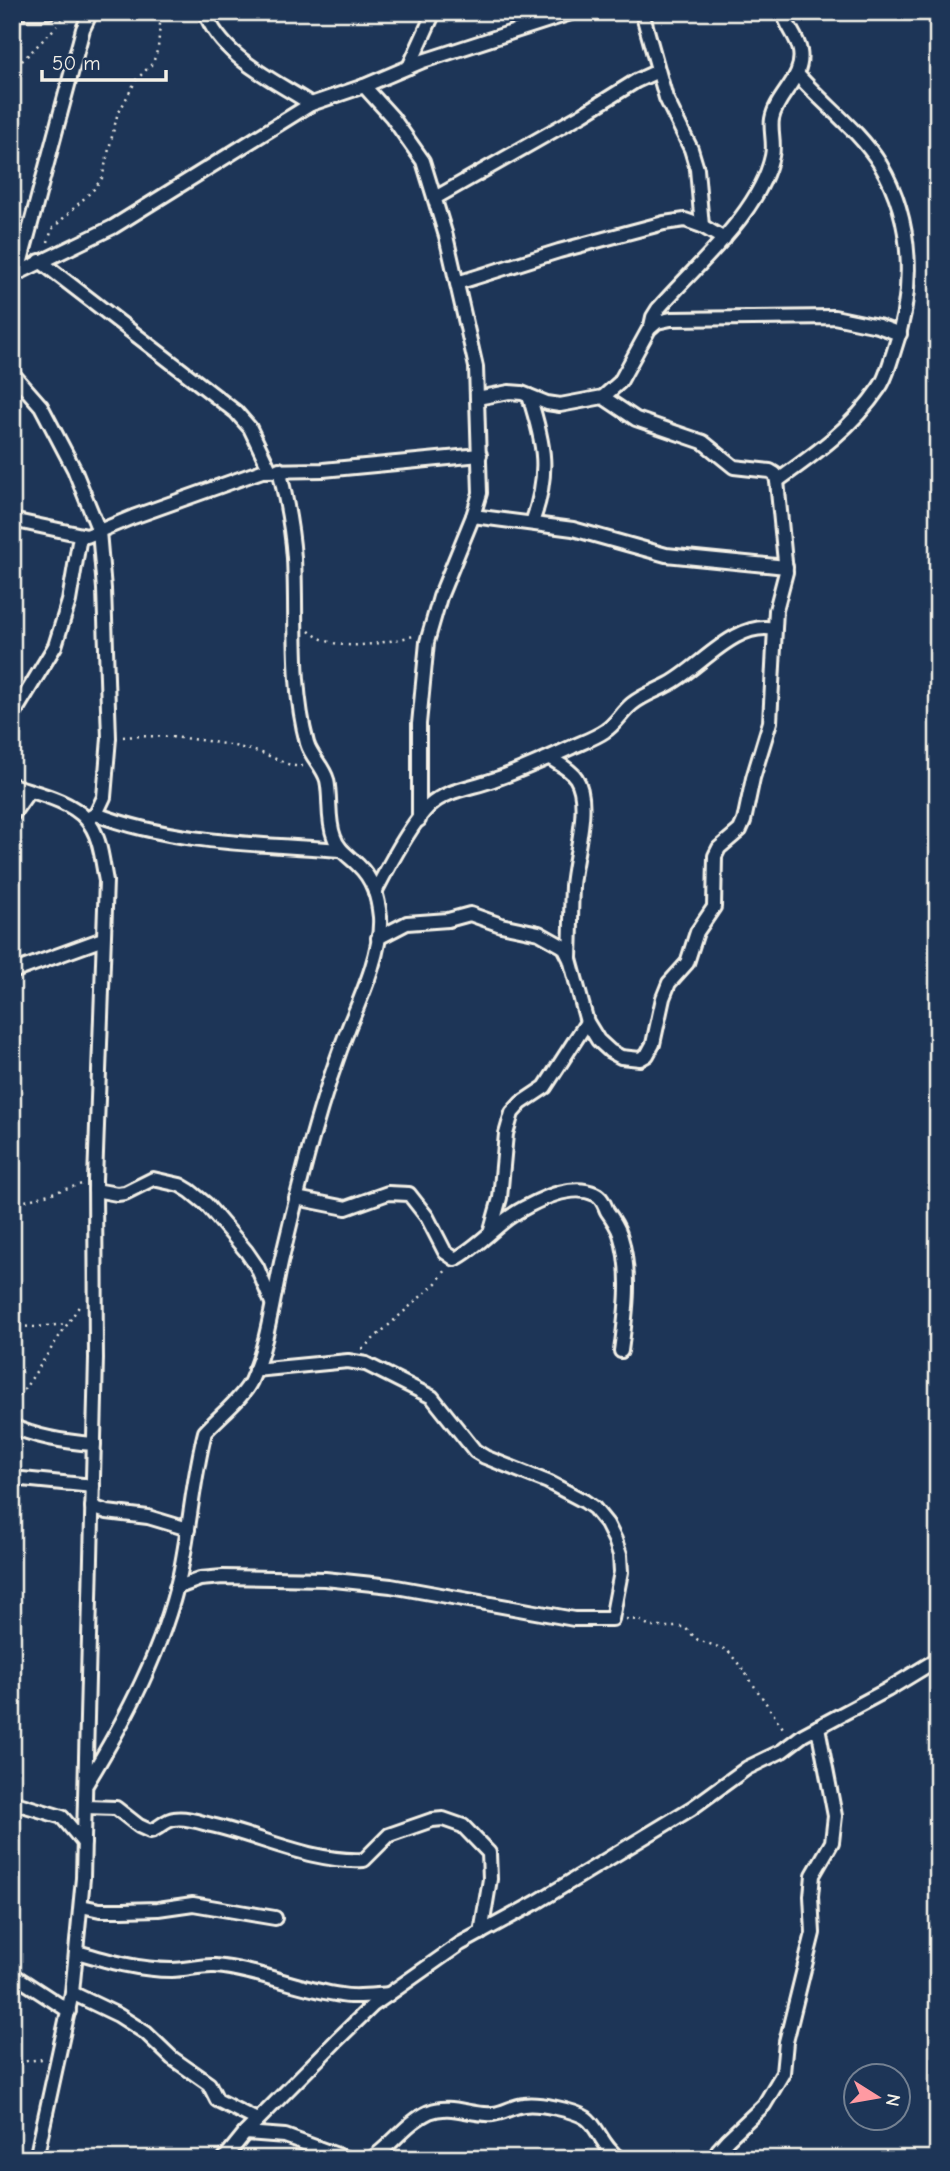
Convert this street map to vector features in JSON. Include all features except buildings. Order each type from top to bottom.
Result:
[{"type":"street","points":[[19,12],[49,12]]},
{"type":"street","points":[[15,274],[83,29],[91,12]]},
{"type":"street","points":[[205,12],[223,44],[312,104]]},
{"type":"street","points":[[15,274],[113,227],[312,104],[409,67],[574,12]]},
{"type":"street","points":[[642,12],[666,98],[691,149],[696,169],[702,226]]},
{"type":"street","points":[[477,398],[509,393],[560,405],[579,403],[603,397],[620,382],[659,309],[724,239],[767,174],[774,147],[772,117],[797,74],[800,50],[783,12]]},
{"type":"street","points":[[409,67],[433,13]]},
{"type":"street","points":[[435,198],[636,81],[658,71]]},
{"type":"street","points":[[777,481],[823,448],[858,416],[881,386],[900,334],[909,252],[893,188],[878,161],[853,131],[797,74]]},
{"type":"street","points":[[364,86],[410,140],[422,161],[435,198],[476,367],[480,493],[440,597],[430,633],[422,677],[419,724],[419,820]]},
{"type":"street","points":[[457,283],[559,251],[664,223],[685,220],[724,239]]},
{"type":"street","points":[[46,258],[236,412],[250,428],[275,469],[289,511],[294,554],[300,703],[307,745],[327,781],[334,837],[341,850],[359,865],[370,879],[380,920],[367,984],[333,1067],[296,1198],[255,1370],[243,1395],[223,1411],[205,1432],[176,1588],[164,1632],[148,1672],[113,1740],[86,1783]]},
{"type":"street","points":[[651,326],[657,322],[697,317],[834,317],[868,323],[900,334]]},
{"type":"street","points":[[12,373],[41,406],[74,469],[99,531],[104,589],[109,738],[104,797],[91,817]]},
{"type":"street","points":[[528,396],[541,435],[544,464],[543,491],[532,523]]},
{"type":"street","points":[[378,938],[407,923],[448,920],[470,914],[501,925],[539,933],[564,947],[570,959],[587,1022],[598,1040],[621,1057],[640,1059],[647,1055],[653,1044],[669,983],[687,963],[698,932],[714,907],[714,865],[719,848],[740,830],[770,722],[777,599],[786,567],[777,481],[775,474],[769,471],[730,465],[703,442],[636,418],[603,397]]},
{"type":"street","points":[[12,520],[86,536],[206,491],[275,469],[323,470],[480,455]]},
{"type":"street","points":[[473,516],[572,529],[666,555],[786,567]]},
{"type":"street","points":[[12,717],[55,646],[69,601],[80,536]]},
{"type":"street","points":[[375,892],[393,858],[429,806],[446,794],[522,770],[605,731],[641,697],[670,683],[695,663],[745,631],[763,627],[774,629]]},
{"type":"street","points":[[550,758],[577,779],[582,793],[572,884],[570,959]]},
{"type":"street","points":[[12,785],[67,805],[91,817],[181,837],[341,850]]},
{"type":"street","points":[[12,815],[29,791]]},
{"type":"street","points":[[36,2159],[72,1993],[81,1906],[86,1807],[94,1444],[95,1185],[106,881],[91,817]]},
{"type":"street","points":[[12,972],[103,939]]},
{"type":"street","points":[[491,1230],[497,1213],[506,1134],[512,1113],[521,1103],[545,1087],[587,1022]]},
{"type":"street","points":[[95,1185],[117,1194],[153,1180],[180,1185],[190,1191],[206,1204],[257,1266],[272,1303]]},
{"type":"street","points":[[296,1198],[346,1208],[388,1192],[409,1194],[427,1217],[445,1252],[455,1259],[475,1246],[491,1230],[528,1206],[568,1191],[594,1193],[602,1200],[620,1234],[627,1308],[621,1351]]},
{"type":"street","points":[[176,1588],[200,1579],[223,1577],[325,1579],[401,1588],[574,1619],[611,1619],[621,1572],[620,1555],[611,1532],[594,1508],[572,1493],[475,1451],[443,1409],[421,1390],[366,1364],[348,1361],[255,1370]]},
{"type":"street","points":[[12,1426],[66,1443],[94,1444]]},
{"type":"street","points":[[12,1478],[93,1486]]},
{"type":"street","points":[[92,1507],[107,1512],[148,1517],[188,1529]]},
{"type":"street","points":[[224,2159],[244,2133],[373,2005],[460,1944],[627,1849],[692,1808],[747,1768],[782,1751],[818,1727],[938,1659]]},
{"type":"street","points":[[716,2159],[723,2144],[764,2105],[783,2073],[786,2042],[813,1933],[813,1875],[832,1842],[835,1815],[818,1727]]},
{"type":"street","points":[[12,1802],[62,1817],[84,1843]]},
{"type":"street","points":[[86,1807],[116,1808],[150,1831],[173,1819],[183,1819],[233,1830],[311,1854],[349,1861],[363,1860],[389,1835],[432,1820],[453,1822],[470,1832],[489,1853],[490,1879],[481,1933]]},
{"type":"street","points":[[81,1906],[100,1910],[123,1910],[193,1904],[275,1918]]},
{"type":"street","points":[[77,1952],[107,1961],[151,1968],[170,1970],[212,1966],[253,1972],[344,1996],[389,1994]]},
{"type":"street","points":[[12,1973],[69,2011]]},
{"type":"street","points":[[72,1993],[118,2015],[146,2033],[172,2058],[209,2084],[217,2100],[257,2120]]},
{"type":"street","points":[[371,2159],[418,2120],[437,2110],[457,2108],[492,2114],[531,2105],[577,2113],[590,2120],[604,2145],[620,2159]]},
{"type":"street","points":[[244,2133],[285,2136],[348,2159]]},
{"type":"path","points":[[12,71],[70,12]]},
{"type":"path","points":[[46,258],[51,229],[94,190],[102,178],[117,116],[136,80],[153,63],[158,48],[162,12]]},
{"type":"path","points":[[296,620],[315,636],[334,644],[349,646],[430,633]]},
{"type":"path","points":[[109,738],[163,737],[259,752],[291,766],[318,764]]},
{"type":"path","points":[[12,1205],[95,1185]]},
{"type":"path","points":[[348,1361],[436,1283],[455,1259]]},
{"type":"path","points":[[12,1408],[95,1282]]},
{"type":"path","points":[[12,1326],[67,1324]]},
{"type":"path","points":[[611,1619],[639,1620],[652,1627],[684,1627],[698,1640],[722,1647],[742,1668],[793,1742]]},
{"type":"path","points":[[12,2063],[59,2056]]}]
